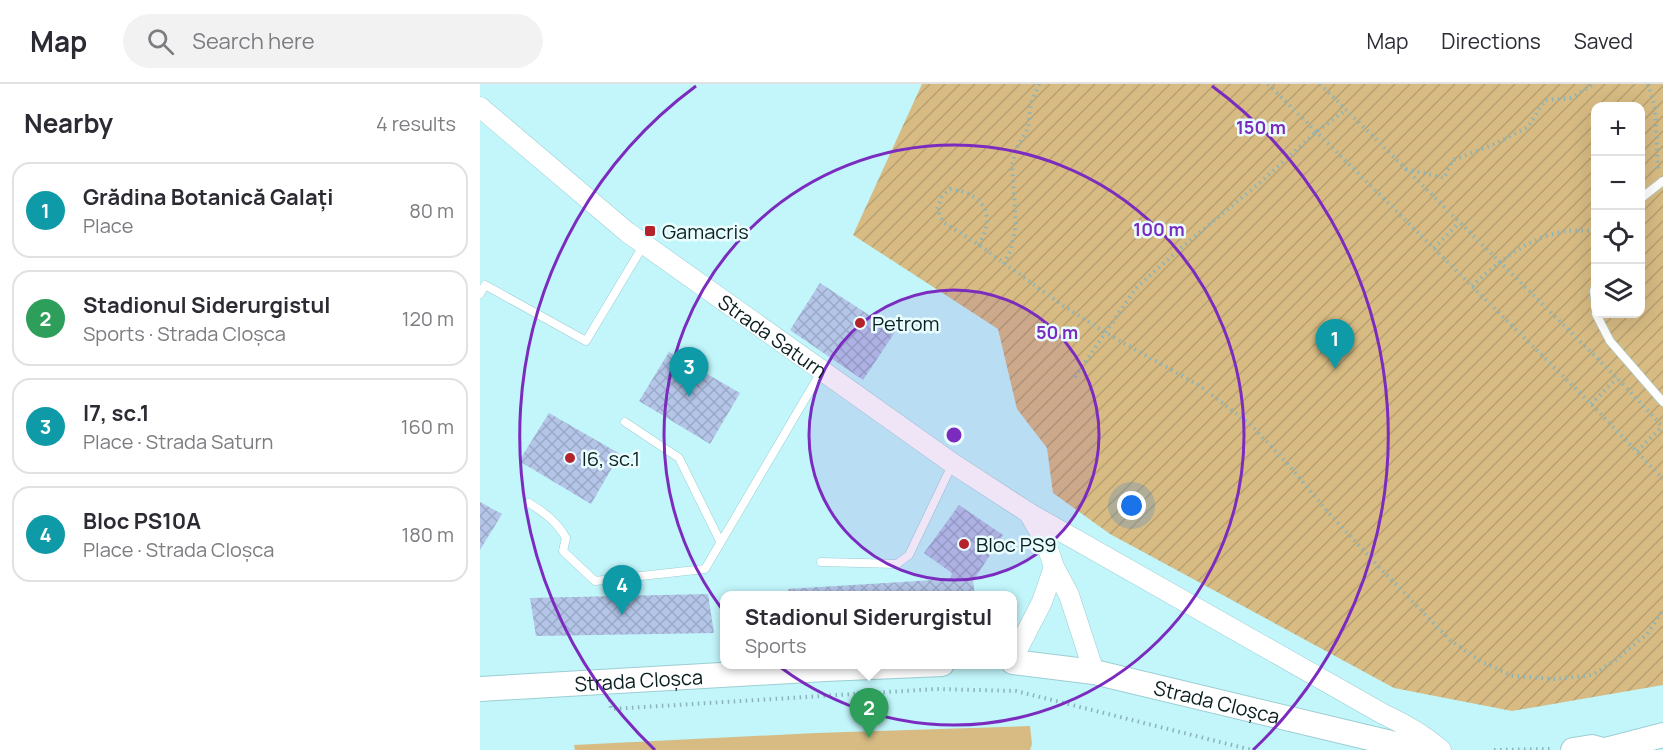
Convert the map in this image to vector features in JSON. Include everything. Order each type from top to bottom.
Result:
[{"type":"main road","name":"Strada Cloșca","points":[[1017,661],[1094,672],[1420,750]]},
{"type":"main road","name":"Strada Cloșca","points":[[480,689],[844,669]]},
{"type":"main road","points":[[1573,750],[1592,747],[1604,750],[1663,735]]},
{"type":"main road","points":[[1660,750],[1663,747]]},
{"type":"street","name":"Strada Saturn","points":[[480,106],[644,244],[952,463],[1029,513],[1046,543],[1054,567],[1069,595],[1094,672]]},
{"type":"street","points":[[1029,513],[1373,708],[1407,725],[1440,750]]},
{"type":"street","points":[[1017,652],[1042,602],[1054,567]]},
{"type":"lane","points":[[1645,196],[1661,182]]},
{"type":"lane","points":[[480,294],[485,285],[586,341],[644,244]]},
{"type":"lane","points":[[1598,318],[1610,341],[1663,402]]},
{"type":"lane","points":[[529,503],[560,526],[566,538],[563,551],[595,581],[705,569],[822,371]]},
{"type":"lane","points":[[625,422],[680,458],[720,541]]},
{"type":"lane","points":[[820,562],[897,564],[909,555],[952,463]]},
{"type":"path","points":[[1004,264],[1011,249],[1016,225],[1012,165],[1018,146],[1028,128],[1031,103],[1039,84]]},
{"type":"path","points":[[1268,84],[1663,478]]},
{"type":"path","points":[[1320,84],[1617,378],[1663,427],[1637,451]]},
{"type":"path","points":[[1406,169],[1444,178],[1452,160],[1497,143],[1528,127],[1545,99],[1570,98],[1594,84]]},
{"type":"path","points":[[1648,84],[1655,107],[1661,182]]},
{"type":"path","points":[[1075,377],[1136,288],[1316,132],[1346,110]]},
{"type":"path","points":[[979,245],[987,223],[985,208],[966,191],[950,189],[942,196],[937,209],[943,222],[1062,305],[1106,333],[1200,386],[1251,424],[1380,568],[1450,640],[1482,662],[1512,675],[1554,679],[1592,675],[1617,659],[1647,634],[1663,610]]},
{"type":"path","points":[[1434,248],[1459,223]]},
{"type":"path","points":[[1472,286],[1498,261],[1536,240],[1566,231],[1591,231]]},
{"type":"path","points":[[1591,404],[1617,378]]},
{"type":"path","points":[[610,681],[611,710],[936,689],[1016,691],[1252,750]]},
{"type":"shaded area","points":[[922,84],[1663,84],[1663,685],[1512,711],[1394,688],[1110,534],[1053,493],[1047,448],[1017,409],[998,329],[853,235]]},
{"type":"shaded area","points":[[1030,726],[1032,744],[1030,750],[575,750],[574,745],[816,733]]},
{"type":"building","points":[[820,283],[895,332],[863,380],[790,330]]},
{"type":"building","points":[[669,352],[740,393],[710,444],[639,401]]},
{"type":"building","name":"I6, sc.1","points":[[549,413],[620,454],[591,504],[519,461]]},
{"type":"building","points":[[480,502],[502,514],[480,550]]},
{"type":"building","name":"Bloc PS9","points":[[959,505],[1003,535],[973,581],[974,591],[788,591],[788,589],[950,579],[952,573],[924,553]]},
{"type":"building","points":[[708,594],[714,633],[536,636],[530,598]]},
{"type":"place","name":"Gamacris","points":[[650,231]]},
{"type":"place","name":"Petrom","points":[[860,323]]},
{"type":"place","name":"Grădina Botanică Galați","points":[[1335,369]]},
{"type":"place","name":"I7, sc.1","points":[[689,397]]},
{"type":"place","name":"I6, sc.1","points":[[570,458]]},
{"type":"place","name":"Bloc PS9","points":[[964,544]]},
{"type":"place","name":"Bloc PS10A","points":[[622,615]]},
{"type":"place","name":"Stadionul Siderurgistul","points":[[869,738]]}]
